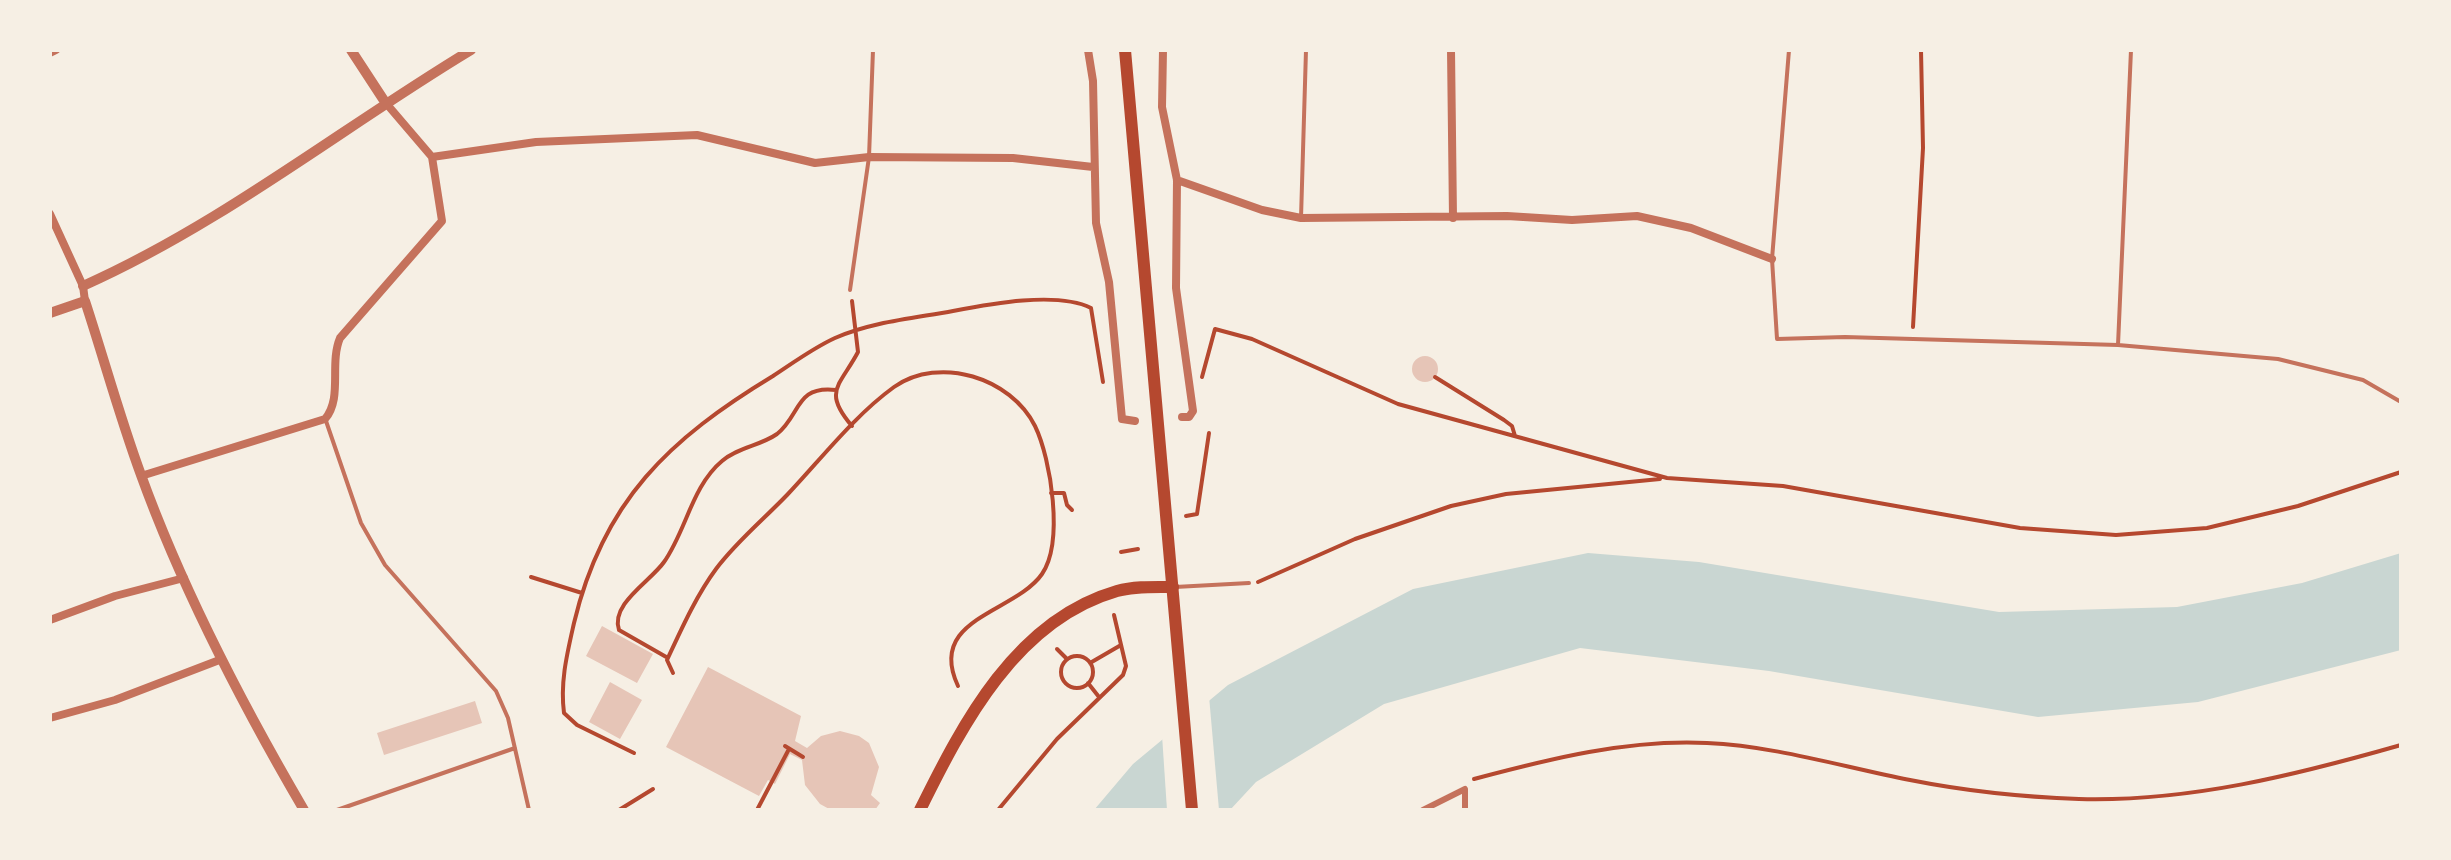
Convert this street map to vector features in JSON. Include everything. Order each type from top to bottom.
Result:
[{"type":"main road","points":[[1125,50],[1192,810]]},
{"type":"main road","points":[[920,810],[972,710],[1026,645],[1075,610],[1108,595],[1134,588],[1173,587]]},
{"type":"street","points":[[50,53],[56,50]]},
{"type":"street","points":[[141,476],[325,419],[333,409],[335,349],[340,338],[442,221],[432,157],[385,102],[351,50]]},
{"type":"street","points":[[83,286],[152,255],[207,222],[385,102],[471,50]]},
{"type":"street","points":[[1088,50],[1093,81],[1096,223],[1109,282],[1122,419],[1135,421]]},
{"type":"street","points":[[1163,50],[1162,107],[1177,180],[1176,288],[1193,411],[1189,417],[1182,417]]},
{"type":"street","points":[[1451,50],[1453,218]]},
{"type":"street","points":[[432,157],[551,141],[697,135],[815,163],[869,157],[1013,158],[1093,167]]},
{"type":"street","points":[[1177,180],[1262,210],[1301,218],[1572,220],[1637,216],[1691,228],[1772,259]]},
{"type":"street","points":[[50,214],[83,286],[85,301],[141,476],[184,578],[222,659],[304,810]]},
{"type":"street","points":[[50,313],[85,301]]},
{"type":"street","points":[[50,620],[115,596],[184,578]]},
{"type":"street","points":[[50,718],[115,700],[222,659]]},
{"type":"street","points":[[1423,810],[1465,789],[1465,810]]},
{"type":"lane","points":[[850,290],[869,157],[873,50]]},
{"type":"lane","points":[[1301,218],[1306,50]]},
{"type":"lane","points":[[1789,50],[1772,259],[1777,339],[1912,338],[2118,345],[2278,359],[2363,380],[2401,402]]},
{"type":"lane","points":[[2118,345],[2131,50]]},
{"type":"lane","points":[[325,419],[361,523],[385,565],[496,691],[508,718],[529,810]]},
{"type":"lane","points":[[1173,587],[1249,583]]},
{"type":"lane","points":[[337,810],[515,748]]},
{"type":"path","points":[[1912,338],[1923,148],[1921,50]]},
{"type":"path","points":[[850,290],[858,352],[836,390],[838,407],[852,426]]},
{"type":"path","points":[[634,753],[577,725],[564,713],[563,672],[582,593],[602,540],[627,499],[662,457],[714,412],[835,338],[1016,298],[1091,308],[1104,390]]},
{"type":"path","points":[[1201,383],[1215,329],[1252,339],[1398,404],[1667,478]]},
{"type":"path","points":[[668,658],[716,569],[852,426],[895,387],[915,378],[939,373],[977,378],[1002,390],[1027,414],[1044,450],[1054,540],[1040,577],[965,630],[954,644],[949,666],[958,686]]},
{"type":"path","points":[[1435,377],[1504,420],[1512,426],[1515,437]]},
{"type":"path","points":[[673,673],[668,658],[619,630],[623,606],[655,576],[667,558],[703,483],[721,462],[776,435],[804,397],[814,391],[836,390]]},
{"type":"path","points":[[1186,516],[1197,514],[1209,433]]},
{"type":"path","points":[[1249,583],[1277,577],[1355,539],[1451,506],[1506,494],[1667,478],[1783,486],[2020,528],[2116,535],[2207,528],[2298,506],[2401,472]]},
{"type":"path","points":[[1051,493],[1064,493],[1072,510]]},
{"type":"path","points":[[1121,552],[1138,549]]},
{"type":"path","points":[[531,577],[582,593]]},
{"type":"path","points":[[998,810],[1057,739],[1123,675],[1126,666],[1114,615]]},
{"type":"path","points":[[1090,663],[1121,645]]},
{"type":"path","points":[[1057,649],[1067,659]]},
{"type":"path","points":[[1067,659],[1082,657],[1090,663],[1093,671],[1088,683]]},
{"type":"path","points":[[1067,659],[1061,673],[1065,682],[1073,687],[1088,683]]},
{"type":"path","points":[[1088,683],[1099,698]]},
{"type":"path","points":[[1473,780],[1547,759],[1637,745],[1706,743],[1760,749],[1913,781],[2003,793],[2133,798],[2195,793],[2261,781],[2401,745]]},
{"type":"path","points":[[757,810],[787,747],[803,757]]},
{"type":"path","points":[[619,810],[653,789]]},
{"type":"shaded area","points":[[1588,553],[1699,562],[1999,612],[2177,607],[2302,583],[2401,553],[2401,650],[2198,702],[2038,717],[1769,671],[1580,648],[1384,704],[1256,782],[1230,810],[1094,810],[1133,764],[1228,685],[1413,589]]},
{"type":"pier","points":[[1209,696],[1219,810],[1167,810],[1162,735]]},
{"type":"building","points":[[1425,356],[1434,360],[1438,369],[1434,378],[1425,382],[1416,378],[1412,369],[1416,360]]},
{"type":"building","points":[[602,626],[653,654],[637,683],[586,656]]},
{"type":"building","points":[[708,667],[801,716],[795,741],[807,748],[821,736],[840,731],[859,736],[869,743],[879,767],[871,795],[880,803],[875,810],[831,810],[820,804],[805,785],[802,760],[790,754],[775,784],[768,780],[759,796],[666,747]]},
{"type":"building","points":[[610,682],[642,700],[620,739],[589,722]]},
{"type":"building","points":[[475,701],[482,723],[384,755],[377,733]]}]
